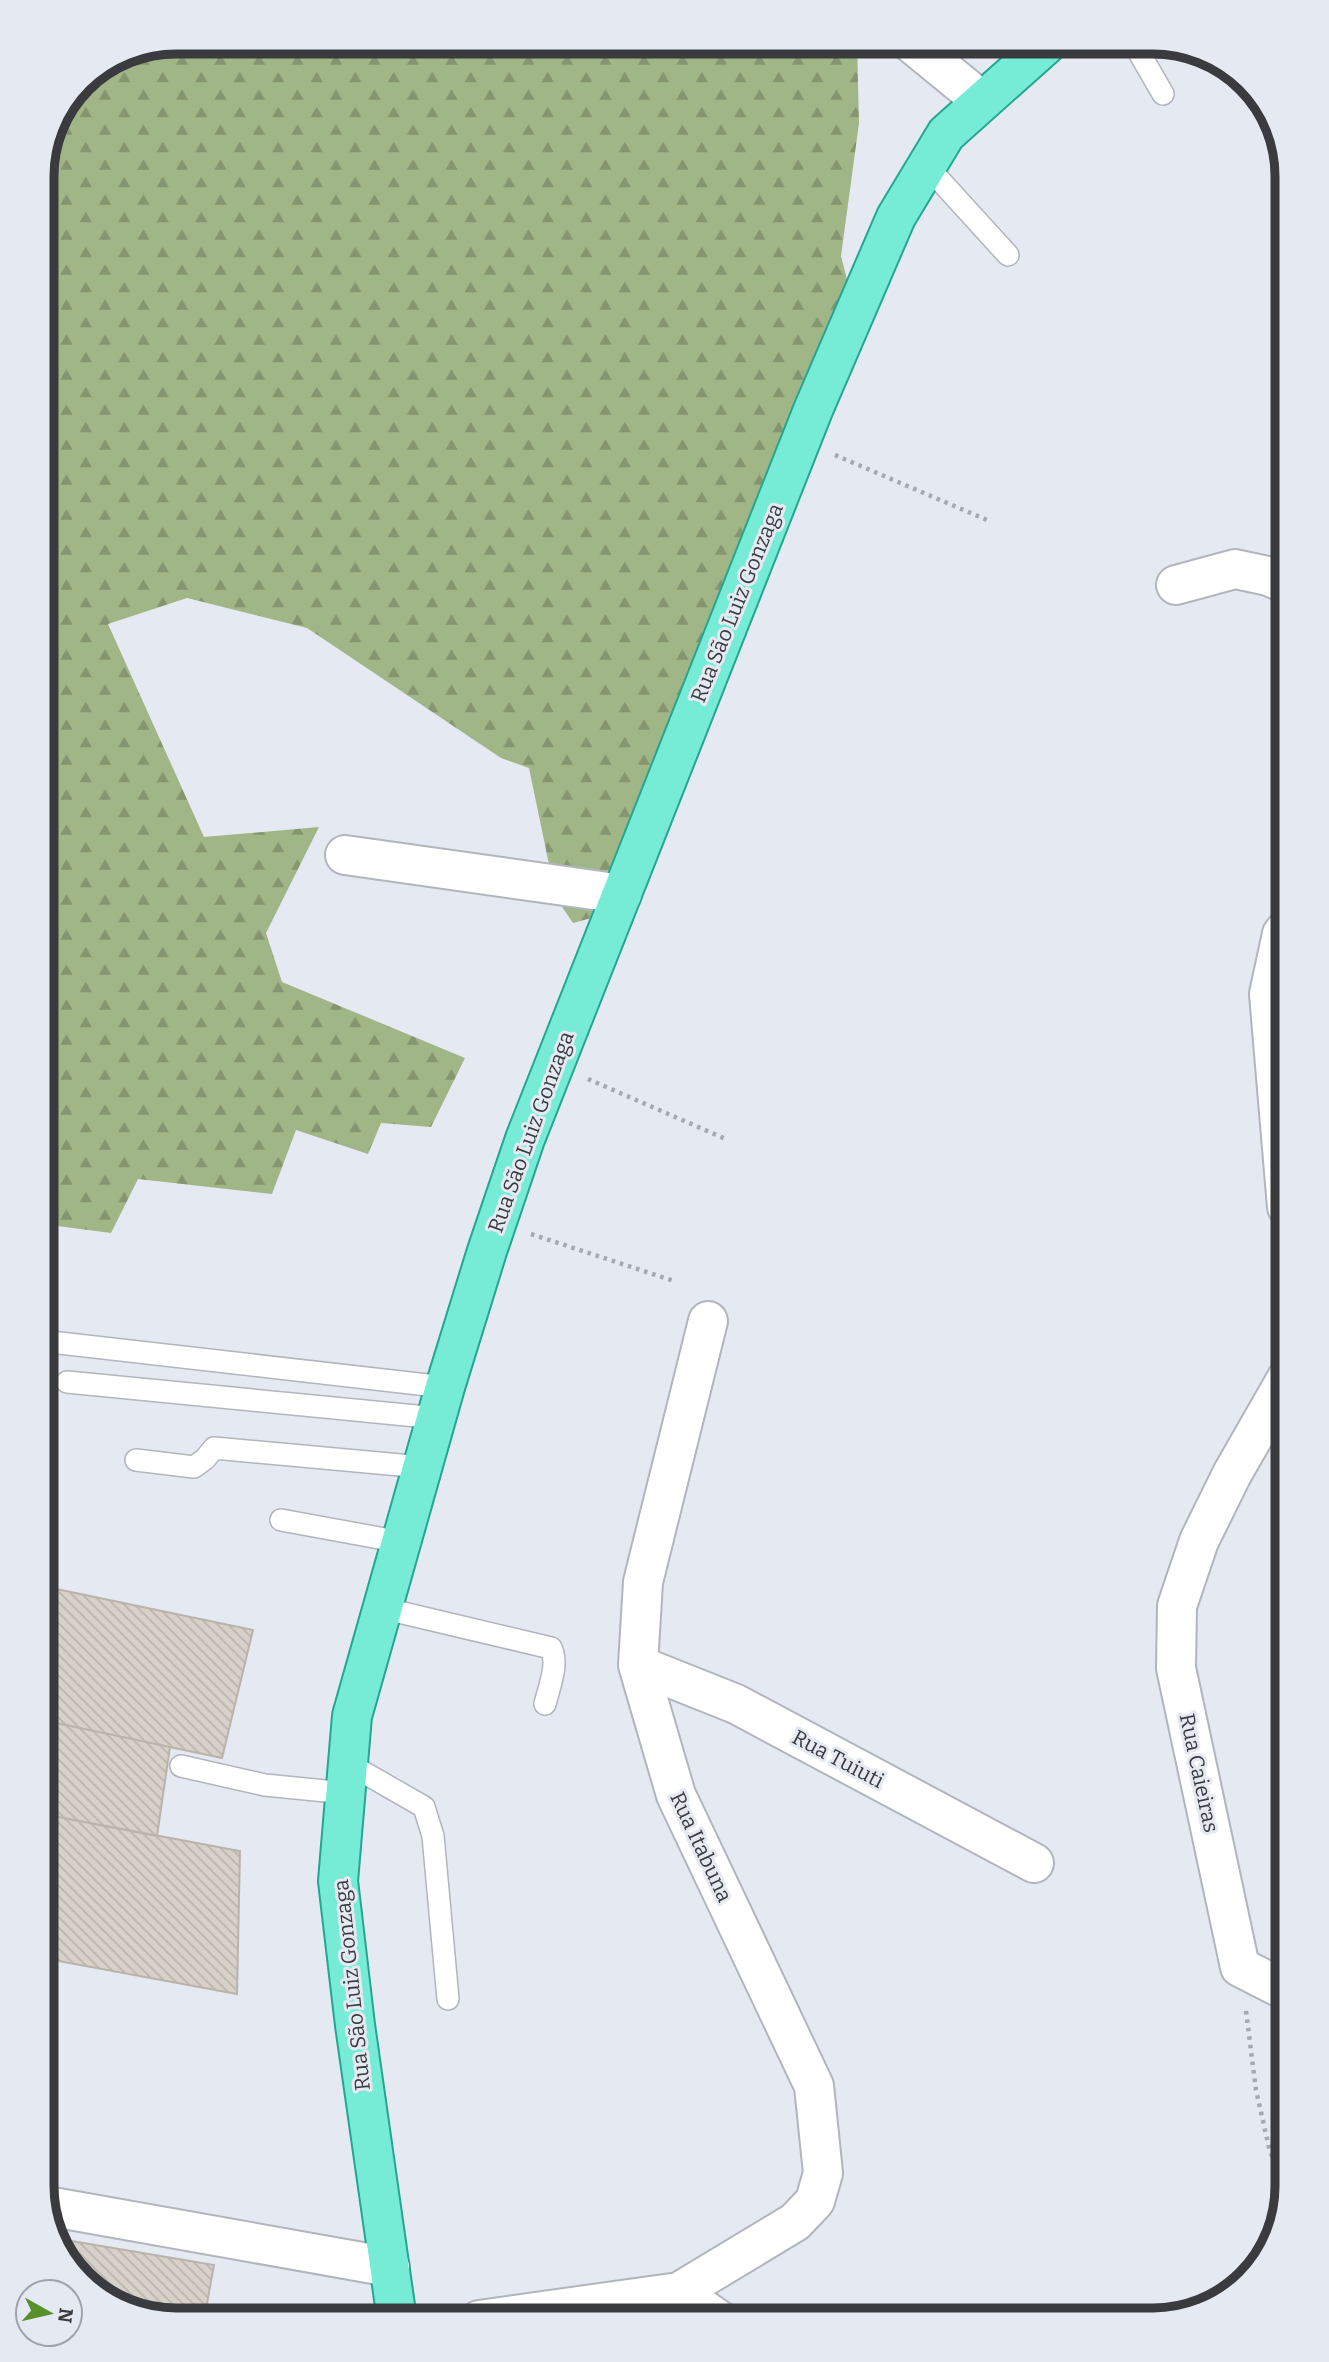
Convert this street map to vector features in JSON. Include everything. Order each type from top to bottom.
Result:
[{"type":"main road","name":"Rua São Luiz Gonzaga","points":[[395,2307],[355,2025],[338,1881],[352,1716],[422,1467],[497,1222],[526,1139],[802,440],[896,217],[946,134],[1034,55]]},
{"type":"street","points":[[926,55],[982,101]]},
{"type":"street","points":[[1176,585],[1235,569],[1275,579]]},
{"type":"street","points":[[345,855],[622,894]]},
{"type":"street","points":[[1275,966],[1269,994],[1275,1065]]},
{"type":"street","name":"Rua Itabuna","points":[[679,2292],[795,2222],[815,2201],[823,2173],[814,2086],[676,1795],[638,1665],[643,1582],[708,1321]]},
{"type":"street","name":"Rua Caieiras","points":[[1240,1967],[1176,1668],[1177,1606],[1199,1541],[1232,1474],[1275,1399]]},
{"type":"street","name":"Rua Tuiuti","points":[[638,1665],[736,1704],[1034,1863]]},
{"type":"street","points":[[1240,1967],[1275,1985]]},
{"type":"street","points":[[57,2208],[390,2267]]},
{"type":"street","points":[[569,2307],[679,2292],[701,2308]]},
{"type":"lane","points":[[1140,55],[1163,94]]},
{"type":"lane","points":[[927,166],[1008,255]]},
{"type":"lane","points":[[54,1343],[441,1403]]},
{"type":"lane","points":[[67,1382],[441,1403]]},
{"type":"lane","points":[[136,1460],[194,1467],[214,1448],[422,1467]]},
{"type":"lane","points":[[281,1520],[401,1542]]},
{"type":"lane","points":[[382,1608],[551,1648],[554,1655],[545,1704]]},
{"type":"lane","points":[[181,1766],[265,1785],[347,1778],[424,1807],[433,1836],[449,1999]]},
{"type":"path","points":[[802,440],[987,520]]},
{"type":"path","points":[[555,1065],[727,1140]]},
{"type":"path","points":[[497,1222],[674,1281]]},
{"type":"path","points":[[1240,1967],[1256,2090],[1270,2152],[1275,2162]]},
{"type":"green space","points":[[176,54],[857,55],[859,123],[841,256],[861,335],[606,914],[573,923],[556,898],[529,768],[501,758],[307,628],[187,598],[108,624],[204,837],[319,827],[266,933],[282,982],[465,1058],[431,1127],[381,1123],[368,1154],[296,1130],[272,1194],[138,1179],[111,1233],[54,1226],[55,168],[58,145],[79,102],[115,71],[137,61]]},
{"type":"building","points":[[54,1589],[253,1630],[222,1758],[54,1723]]},
{"type":"building","points":[[54,1723],[170,1747],[157,1836],[54,1816]]},
{"type":"building","points":[[54,1816],[240,1851],[237,1994],[54,1960]]},
{"type":"building","points":[[67,2240],[214,2265],[206,2307],[152,2305],[122,2295],[108,2287],[85,2266]]}]
